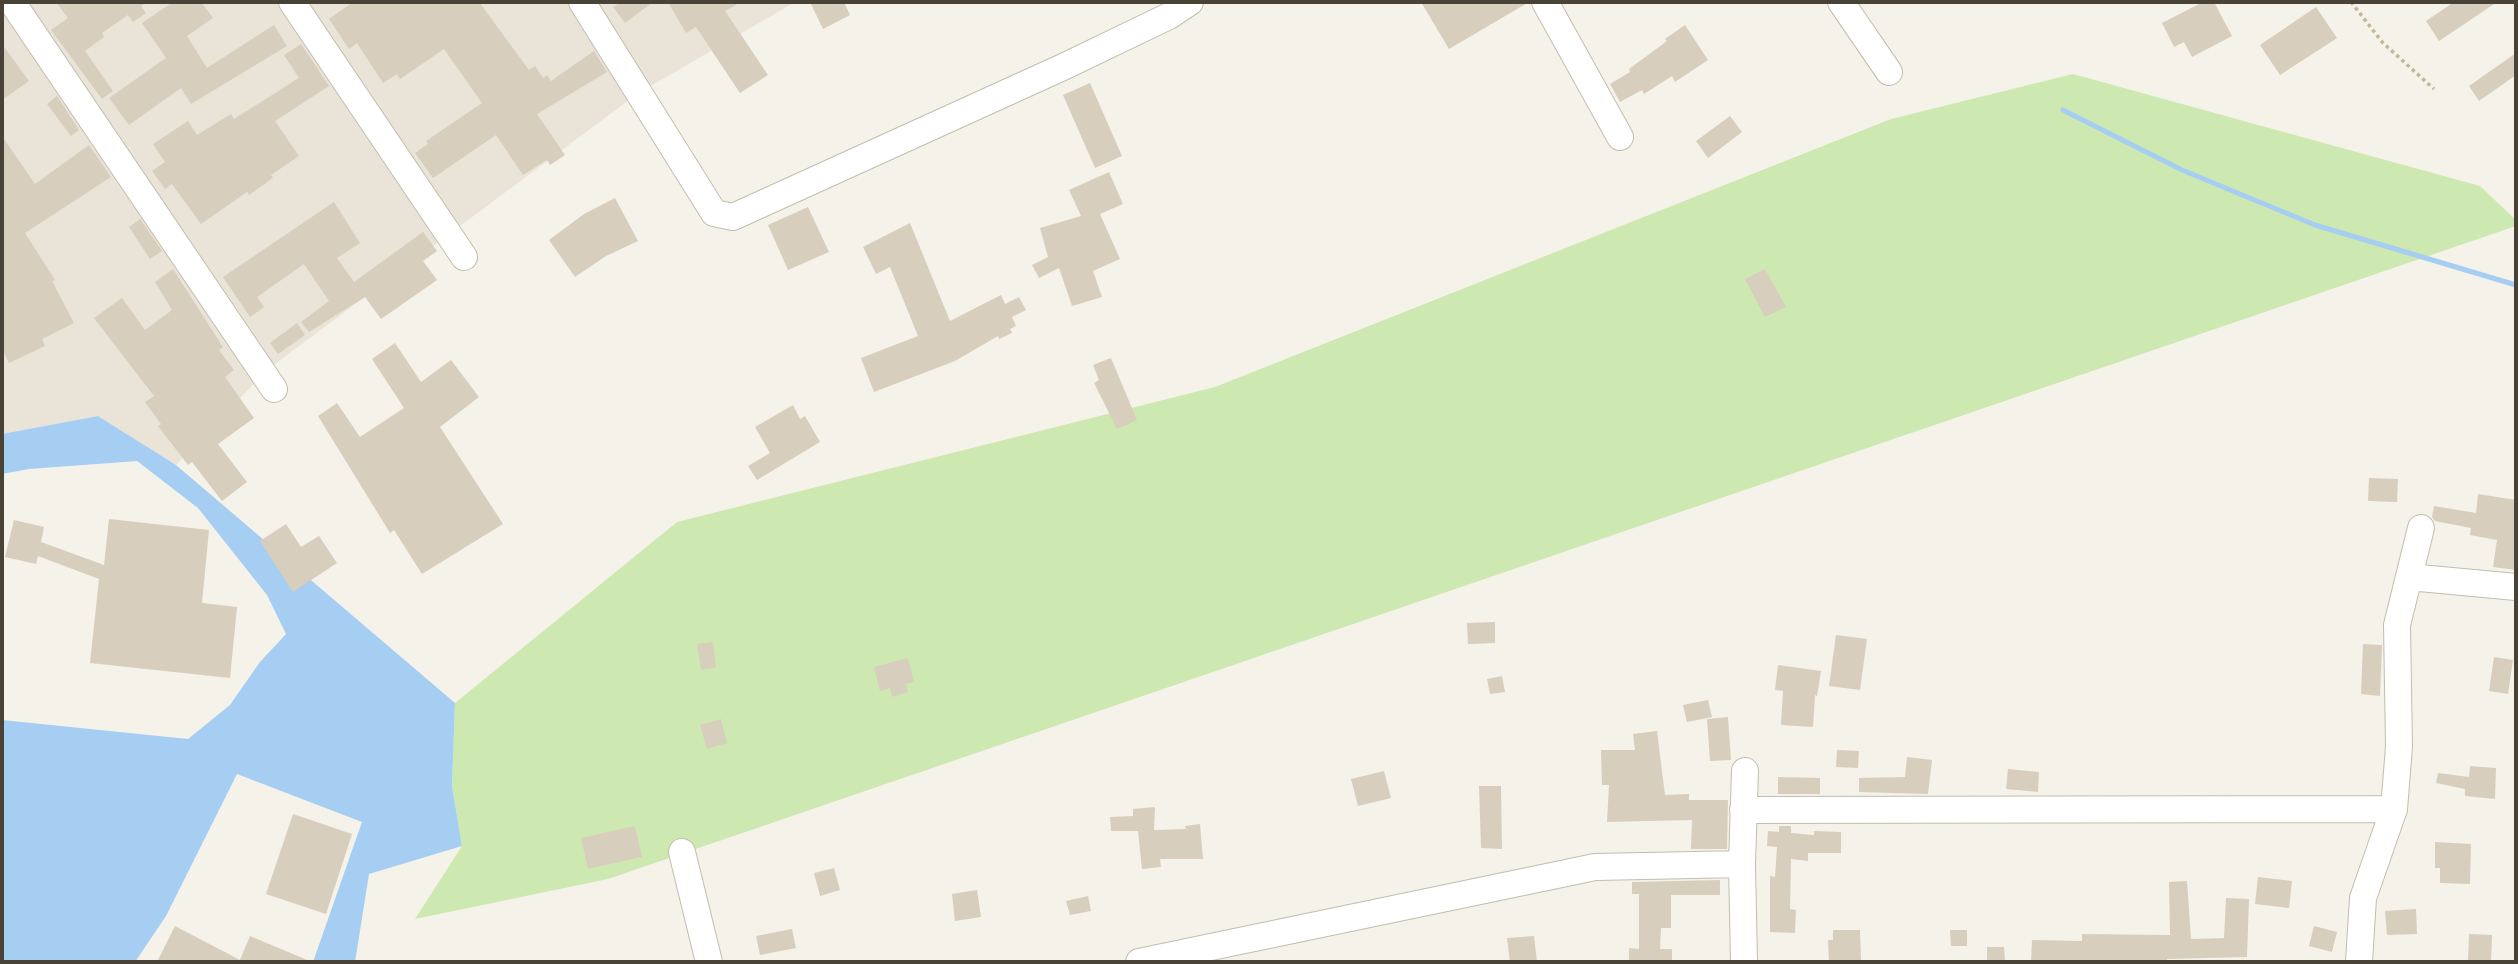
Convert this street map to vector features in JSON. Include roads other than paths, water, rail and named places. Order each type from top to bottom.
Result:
[{"type":"street","points":[[12,2],[274,389]]},
{"type":"street","points":[[292,2],[464,257]]},
{"type":"street","points":[[589,4],[714,213],[733,217],[1063,67],[1169,16],[1189,2]]},
{"type":"street","points":[[1545,2],[1620,137]]},
{"type":"street","points":[[1841,2],[1889,72]]},
{"type":"street","points":[[2359,962],[2363,898],[2395,810],[2399,747],[2397,625],[2421,527]]},
{"type":"street","points":[[2409,577],[2516,587]]},
{"type":"street","points":[[1744,962],[1742,864],[1745,771]]},
{"type":"street","points":[[1743,810],[2395,810]]},
{"type":"street","points":[[682,852],[709,962]]},
{"type":"street","points":[[1139,962],[1595,867],[1742,864]]},
{"type":"water","points":[[98,416],[176,465],[455,703],[452,786],[462,846],[369,874],[355,962],[313,962],[362,822],[237,774],[166,916],[135,962],[2,962],[2,720],[188,739],[230,705],[260,662],[286,634],[267,595],[198,508],[137,461],[29,469],[2,474],[2,434]]},
{"type":"waterway","points":[[2063,110],[2182,170],[2315,225],[2516,285]]}]
